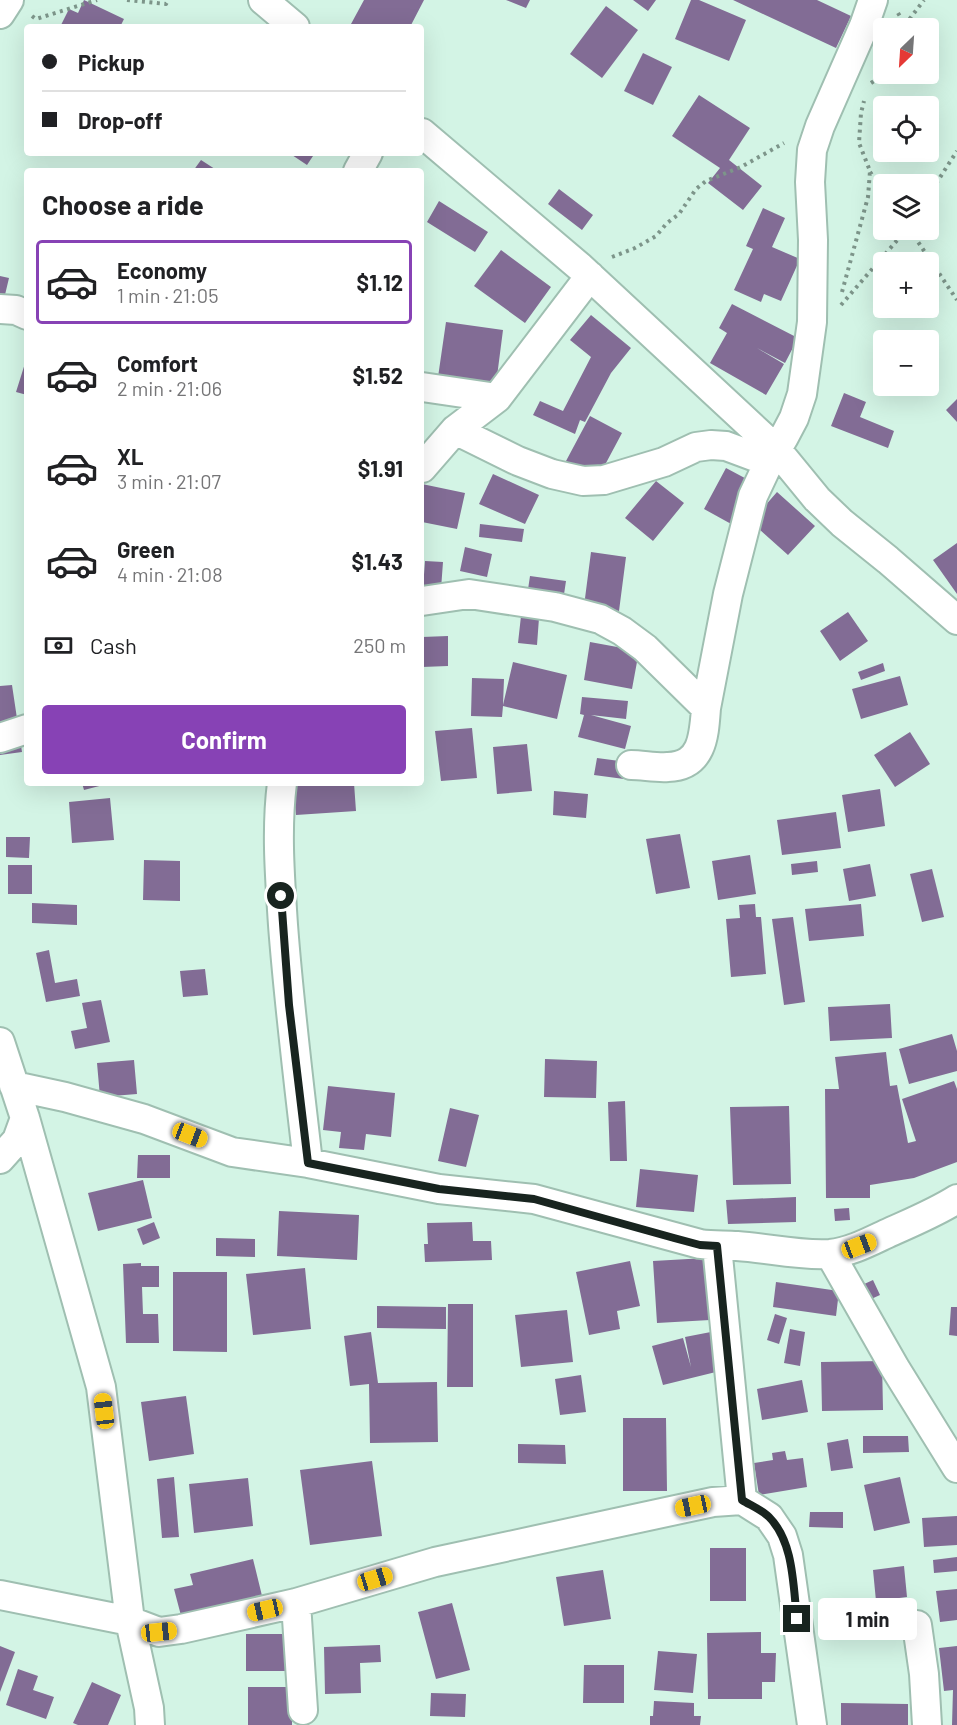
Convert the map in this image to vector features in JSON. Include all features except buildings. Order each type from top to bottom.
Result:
[{"type":"street","points":[[263,0],[291,24]]},
{"type":"street","points":[[631,765],[666,768],[679,766],[694,756],[700,748],[728,594],[753,496],[772,455],[794,418],[802,394],[813,296],[810,182],[812,150],[873,0]]},
{"type":"street","points":[[424,135],[585,272],[842,523],[957,620]]},
{"type":"street","points":[[424,466],[455,430],[497,399],[585,272]]},
{"type":"street","points":[[0,309],[16,310],[24,314]]},
{"type":"street","points":[[424,387],[497,399]]},
{"type":"street","points":[[455,430],[518,461],[552,474],[583,481],[604,480],[663,462],[696,447],[711,445],[772,455]]},
{"type":"street","points":[[424,601],[468,594],[555,607],[600,619],[622,631],[645,648],[706,708]]},
{"type":"street","points":[[0,738],[24,730]]},
{"type":"street","points":[[282,786],[280,874],[289,1005],[308,1163]]},
{"type":"street","points":[[0,1042],[25,1118],[101,1388],[130,1621],[149,1708],[150,1725]]},
{"type":"street","points":[[14,1086],[65,1097],[144,1119],[232,1152],[308,1163],[439,1189],[534,1199],[700,1245],[804,1253],[830,1254],[847,1251],[957,1199]]},
{"type":"street","points":[[0,1159],[16,1140],[25,1118]]},
{"type":"street","points":[[717,1246],[742,1500]]},
{"type":"street","points":[[830,1254],[895,1368],[957,1468]]},
{"type":"street","points":[[0,1595],[130,1621],[159,1632],[296,1603],[435,1562],[713,1502],[742,1500],[769,1517],[782,1536],[789,1555],[812,1725]]},
{"type":"street","points":[[296,1603],[303,1710]]},
{"type":"street","points":[[916,1625],[924,1674],[927,1725]]},
{"type":"path","points":[[5,6],[36,19],[97,0]]},
{"type":"path","points":[[127,0],[166,4],[168,0]]},
{"type":"path","points":[[911,18],[924,0]]},
{"type":"path","points":[[867,94],[861,112],[859,144],[873,175]]},
{"type":"path","points":[[585,272],[601,261],[635,248],[656,236],[679,214],[696,189],[706,181],[741,167],[792,138],[820,126]]},
{"type":"path","points":[[939,179],[957,151]]},
{"type":"path","points":[[870,171],[868,198],[838,308],[899,240]]},
{"type":"path","points":[[915,240],[957,300]]},
{"type":"route","points":[[281,896],[289,1005],[308,1163],[439,1189],[534,1199],[700,1245],[717,1246],[742,1500],[769,1517],[782,1536],[789,1555],[797,1619]]}]
